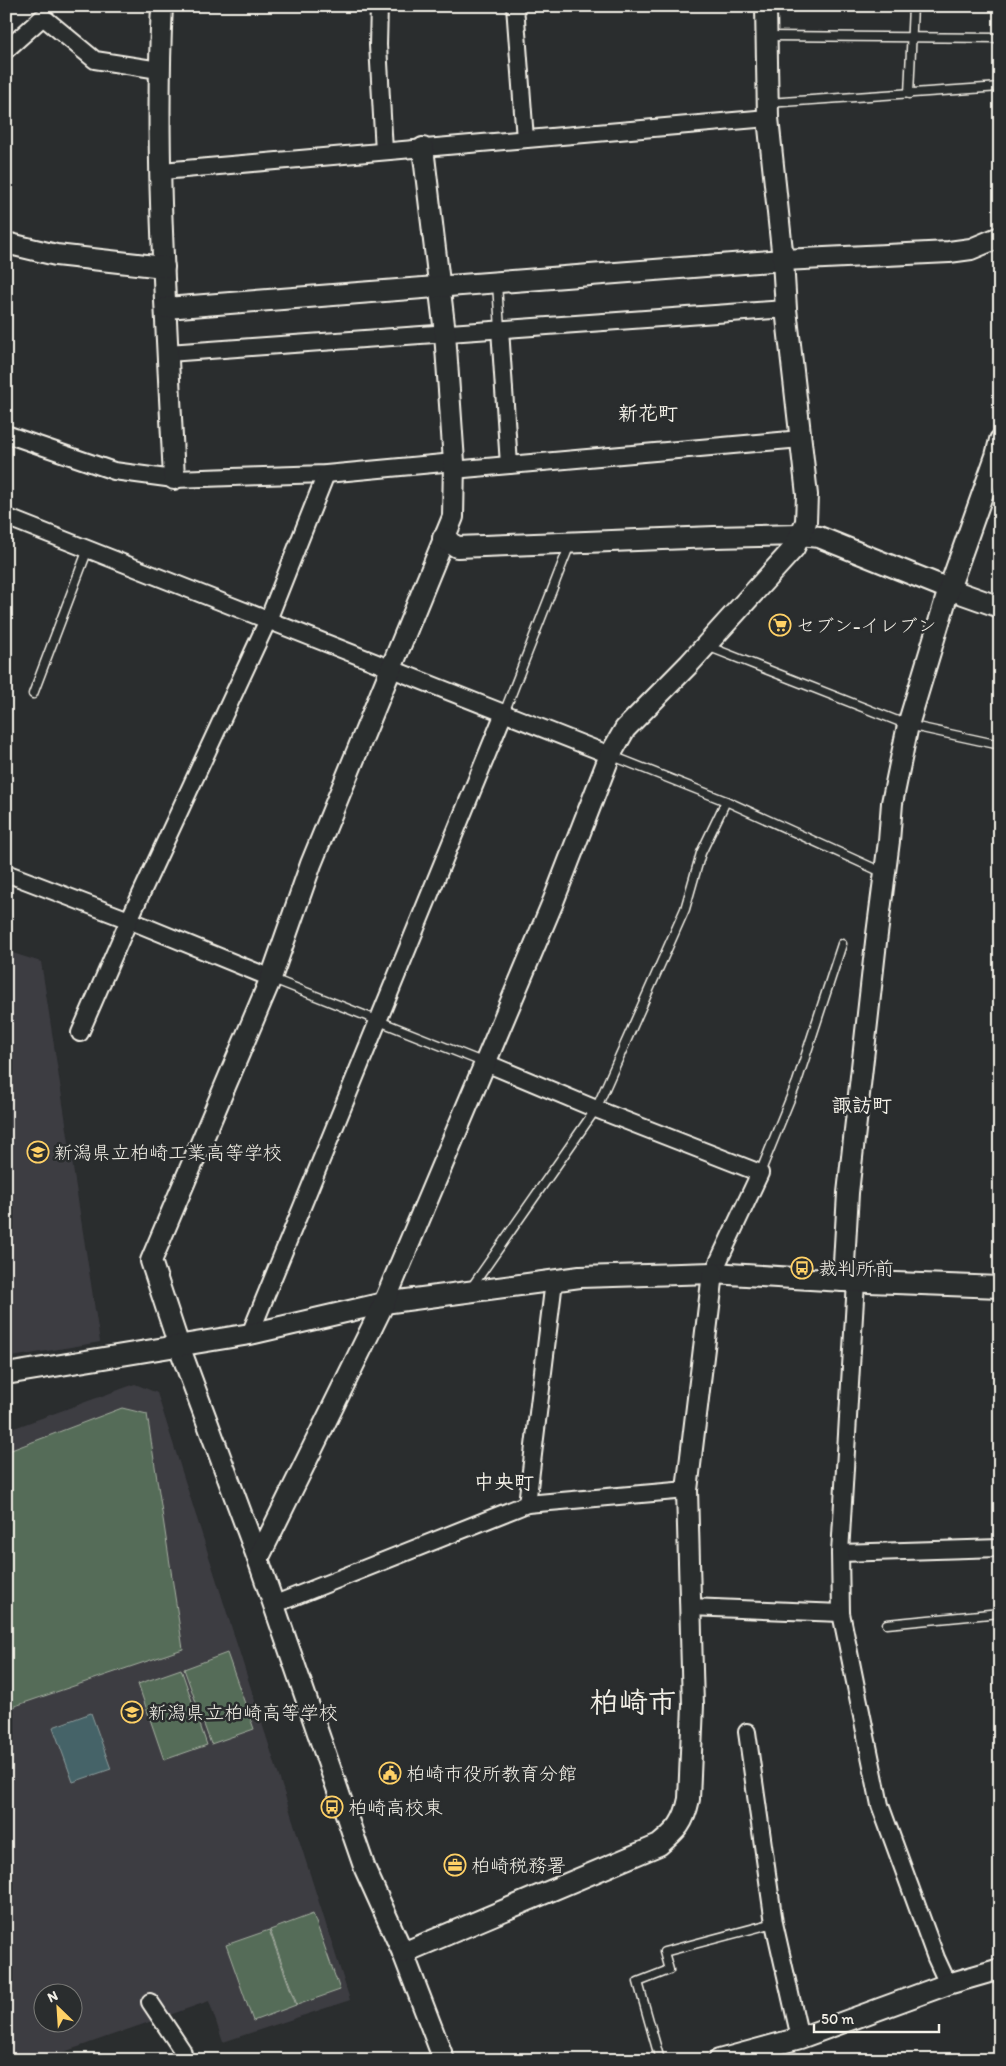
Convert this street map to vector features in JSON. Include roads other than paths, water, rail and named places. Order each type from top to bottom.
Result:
[{"type":"street","points":[[162,6],[159,70],[164,267],[174,480]]},
{"type":"street","points":[[379,6],[378,45],[384,152]]},
{"type":"street","points":[[515,6],[525,139]]},
{"type":"street","points":[[258,1559],[384,1303],[553,902],[610,756],[625,729],[706,646],[794,548],[806,522],[807,494],[786,309],[768,111],[766,6]]},
{"type":"street","points":[[6,50],[43,17],[95,60],[159,70]]},
{"type":"street","points":[[162,171],[525,139],[768,111]]},
{"type":"street","points":[[423,148],[446,333],[454,466],[453,517],[311,864],[271,978],[150,1261],[178,1346],[258,1559],[365,1869],[403,1953],[444,2060]]},
{"type":"street","points":[[166,308],[783,260],[949,252],[971,248],[1000,237]]},
{"type":"street","points":[[6,243],[56,255],[164,267]]},
{"type":"street","points":[[168,353],[786,309]]},
{"type":"street","points":[[500,329],[509,465]]},
{"type":"street","points":[[6,434],[114,471],[174,480],[509,465],[801,439]]},
{"type":"street","points":[[948,1984],[936,1958],[880,1805],[841,1613],[840,1553],[850,1282],[848,1193],[892,803],[908,725],[949,589],[1000,440]]},
{"type":"street","points":[[80,1033],[129,920],[268,620],[326,474]]},
{"type":"street","points":[[6,517],[610,756]]},
{"type":"street","points":[[443,538],[457,547],[801,535],[819,537],[949,589],[1000,607]]},
{"type":"street","points":[[250,1334],[504,713]]},
{"type":"street","points":[[6,873],[129,920],[271,978]]},
{"type":"street","points":[[403,1953],[659,1845],[680,1826],[686,1814],[689,1799],[693,1714],[687,1490],[713,1273],[760,1173],[596,1109],[486,1063]]},
{"type":"street","points":[[6,1374],[250,1334],[384,1303],[580,1277],[713,1273],[850,1282],[1000,1287]]},
{"type":"street","points":[[527,1504],[554,1281]]},
{"type":"street","points":[[273,1605],[527,1504],[687,1490]]},
{"type":"street","points":[[840,1553],[1000,1548]]},
{"type":"street","points":[[690,1607],[841,1613]]},
{"type":"street","points":[[747,1732],[774,1923],[800,2038]]},
{"type":"street","points":[[719,2060],[800,2038],[948,1984],[1000,1969]]},
{"type":"street","points":[[150,2002],[182,2050],[186,2060]]},
{"type":"lane","points":[[909,94],[913,6]]},
{"type":"lane","points":[[766,36],[1000,38]]},
{"type":"lane","points":[[768,111],[909,94],[1000,87]]},
{"type":"lane","points":[[497,282],[500,329]]},
{"type":"lane","points":[[504,713],[570,544]]},
{"type":"lane","points":[[33,694],[88,549]]},
{"type":"lane","points":[[706,646],[908,725],[1000,745]]},
{"type":"lane","points":[[610,756],[726,800],[885,874]]},
{"type":"lane","points":[[469,1292],[596,1109],[685,909],[701,853],[726,800]]},
{"type":"lane","points":[[760,1173],[797,1082],[842,944]]},
{"type":"lane","points":[[271,978],[486,1063]]},
{"type":"lane","points":[[887,1624],[1000,1613]]},
{"type":"lane","points":[[660,2060],[638,1982],[669,1970],[664,1952],[774,1923]]},
{"type":"water","points":[[91,1713],[111,1769],[73,1782],[53,1727]]},
{"type":"place","name":"セブン-イレブン","points":[[780,625]]},
{"type":"place","name":"新潟県立柏崎工業高等学校","points":[[38,1152]]},
{"type":"place","name":"裁判所前","points":[[802,1268]]},
{"type":"place","name":"新潟県立柏崎高等学校","points":[[132,1712]]},
{"type":"place","name":"柏崎市役所教育分館","points":[[390,1773]]},
{"type":"place","name":"柏崎高校東","points":[[332,1807]]},
{"type":"place","name":"柏崎税務署","points":[[455,1865]]},
{"type":"district","name":"新花町","points":[[648,413]]},
{"type":"district","name":"諏訪町","points":[[862,1105]]},
{"type":"district","name":"中央町","points":[[504,1482]]},
{"type":"district","name":"柏崎市","points":[[633,1702]]}]
